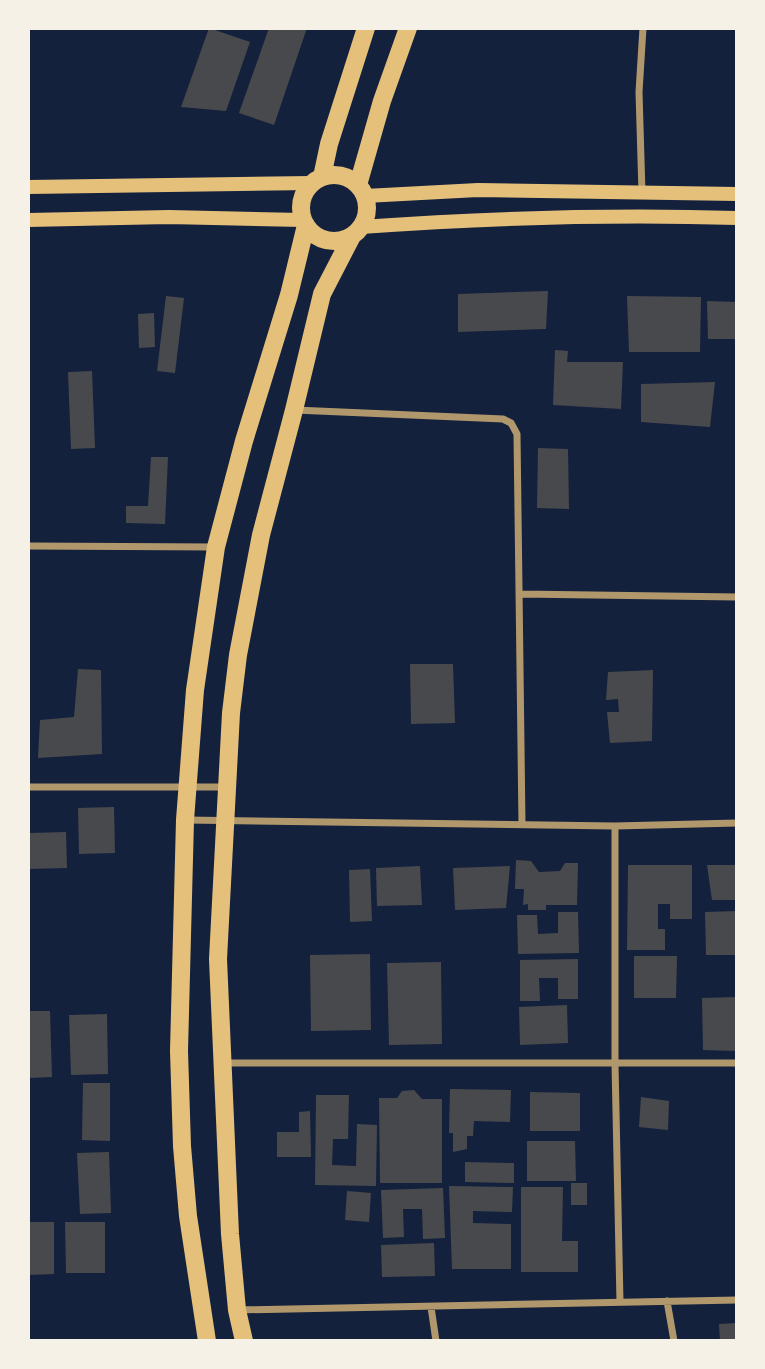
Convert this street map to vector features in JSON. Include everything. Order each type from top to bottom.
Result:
[{"type":"main road","points":[[207,1341],[188,1216],[182,1146],[179,1051],[185,820],[201,640],[216,547],[244,441],[289,295],[304,223],[302,200],[317,180],[366,28]]},
{"type":"main road","points":[[244,1341],[237,1310],[230,1234],[218,959],[226,788],[238,655],[261,535],[295,410],[322,294],[366,215],[362,190],[382,101],[408,28]]},
{"type":"main road","points":[[28,187],[317,180],[341,175],[362,190],[737,194]]},
{"type":"main road","points":[[28,220],[169,217],[304,223],[314,235],[339,241],[356,232],[494,219],[638,215],[737,218]]},
{"type":"street","points":[[642,193],[639,92],[643,28]]},
{"type":"street","points":[[295,410],[503,419],[511,424],[517,434],[522,824]]},
{"type":"street","points":[[28,547],[216,547]]},
{"type":"street","points":[[520,594],[737,597]]},
{"type":"street","points":[[28,787],[226,788]]},
{"type":"street","points":[[185,820],[615,826],[737,823]]},
{"type":"street","points":[[615,826],[615,1064],[620,1302]]},
{"type":"street","points":[[224,1063],[737,1063]]},
{"type":"street","points":[[237,1310],[737,1300]]},
{"type":"street","points":[[667,1301],[674,1341]]},
{"type":"street","points":[[431,1307],[436,1341]]},
{"type":"building","points":[[209,28],[250,42],[226,111],[181,107]]},
{"type":"building","points":[[269,28],[307,28],[274,125],[239,113]]},
{"type":"building","points":[[548,291],[546,329],[458,332],[458,294]]},
{"type":"building","points":[[166,296],[184,298],[175,373],[157,371]]},
{"type":"building","points":[[627,296],[701,297],[700,352],[629,352]]},
{"type":"building","points":[[707,301],[737,302],[737,339],[708,339]]},
{"type":"building","points":[[154,313],[155,347],[139,348],[138,314]]},
{"type":"building","points":[[555,350],[568,351],[567,362],[623,362],[621,409],[553,405]]},
{"type":"building","points":[[92,371],[95,448],[71,449],[68,372]]},
{"type":"building","points":[[715,382],[710,427],[641,422],[641,384]]},
{"type":"building","points":[[538,448],[568,449],[569,509],[537,508]]},
{"type":"building","points":[[151,457],[168,457],[165,524],[126,523],[126,506],[148,506]]},
{"type":"building","points":[[410,664],[453,664],[455,723],[411,724]]},
{"type":"building","points":[[78,669],[101,670],[102,754],[38,758],[40,720],[74,717]]},
{"type":"building","points":[[653,670],[652,741],[610,743],[607,712],[619,712],[618,699],[606,700],[608,672]]},
{"type":"building","points":[[114,807],[115,853],[79,854],[78,808]]},
{"type":"building","points":[[66,832],[67,868],[28,869],[28,833]]},
{"type":"building","points":[[516,860],[531,861],[539,872],[560,871],[565,863],[578,863],[577,905],[546,905],[546,910],[528,910],[528,904],[523,905],[524,889],[515,889]]},
{"type":"building","points":[[628,865],[692,865],[692,919],[670,919],[670,904],[658,904],[658,929],[665,929],[665,950],[627,950]]},
{"type":"building","points":[[707,865],[737,865],[737,900],[712,900]]},
{"type":"building","points":[[420,866],[422,905],[377,906],[376,868]]},
{"type":"building","points":[[510,866],[506,908],[455,910],[453,868]]},
{"type":"building","points":[[370,869],[372,921],[350,922],[349,870]]},
{"type":"building","points":[[737,911],[737,955],[706,955],[705,912]]},
{"type":"building","points":[[558,912],[578,912],[579,953],[518,954],[517,915],[537,915],[538,934],[558,933]]},
{"type":"building","points":[[370,954],[371,1030],[311,1031],[310,955]]},
{"type":"building","points":[[634,956],[677,956],[676,998],[634,998]]},
{"type":"building","points":[[578,959],[578,999],[558,999],[558,978],[539,978],[540,1001],[520,1001],[520,960]]},
{"type":"building","points":[[441,962],[442,1044],[389,1045],[387,963]]},
{"type":"building","points":[[737,997],[737,1051],[703,1050],[702,998]]},
{"type":"building","points":[[567,1005],[568,1043],[520,1045],[519,1007]]},
{"type":"building","points":[[28,1011],[50,1011],[52,1077],[28,1078]]},
{"type":"building","points":[[107,1014],[108,1074],[71,1075],[69,1015]]},
{"type":"building","points":[[83,1083],[110,1083],[110,1141],[82,1140]]},
{"type":"building","points":[[450,1089],[511,1090],[510,1122],[474,1121],[473,1136],[467,1136],[467,1149],[453,1152],[453,1133],[449,1133]]},
{"type":"building","points":[[414,1090],[422,1099],[442,1099],[442,1183],[380,1183],[379,1098],[397,1098],[402,1091]]},
{"type":"building","points":[[530,1092],[580,1093],[580,1131],[530,1131]]},
{"type":"building","points":[[316,1095],[349,1095],[348,1139],[333,1139],[332,1165],[356,1166],[357,1124],[377,1125],[376,1186],[315,1185]]},
{"type":"building","points":[[641,1097],[669,1101],[668,1130],[639,1127]]},
{"type":"building","points":[[310,1111],[311,1157],[277,1157],[277,1132],[299,1132],[299,1112]]},
{"type":"building","points":[[527,1141],[575,1141],[576,1181],[527,1181]]},
{"type":"building","points":[[109,1152],[111,1213],[80,1214],[77,1153]]},
{"type":"building","points":[[465,1162],[514,1163],[514,1183],[465,1182]]},
{"type":"building","points":[[571,1183],[587,1183],[587,1205],[571,1205]]},
{"type":"building","points":[[449,1186],[513,1187],[512,1212],[473,1211],[473,1223],[511,1224],[511,1269],[452,1269]]},
{"type":"building","points":[[521,1187],[563,1187],[562,1241],[578,1241],[578,1272],[521,1272]]},
{"type":"building","points":[[443,1188],[445,1238],[423,1239],[422,1209],[403,1209],[404,1237],[383,1238],[381,1190]]},
{"type":"building","points":[[347,1191],[371,1193],[369,1222],[345,1220]]},
{"type":"building","points":[[28,1222],[54,1222],[54,1274],[28,1275]]},
{"type":"building","points":[[65,1222],[105,1222],[105,1273],[66,1273]]},
{"type":"building","points":[[434,1243],[435,1276],[382,1277],[381,1245]]},
{"type":"building","points":[[737,1323],[737,1341],[720,1341],[719,1324]]}]
